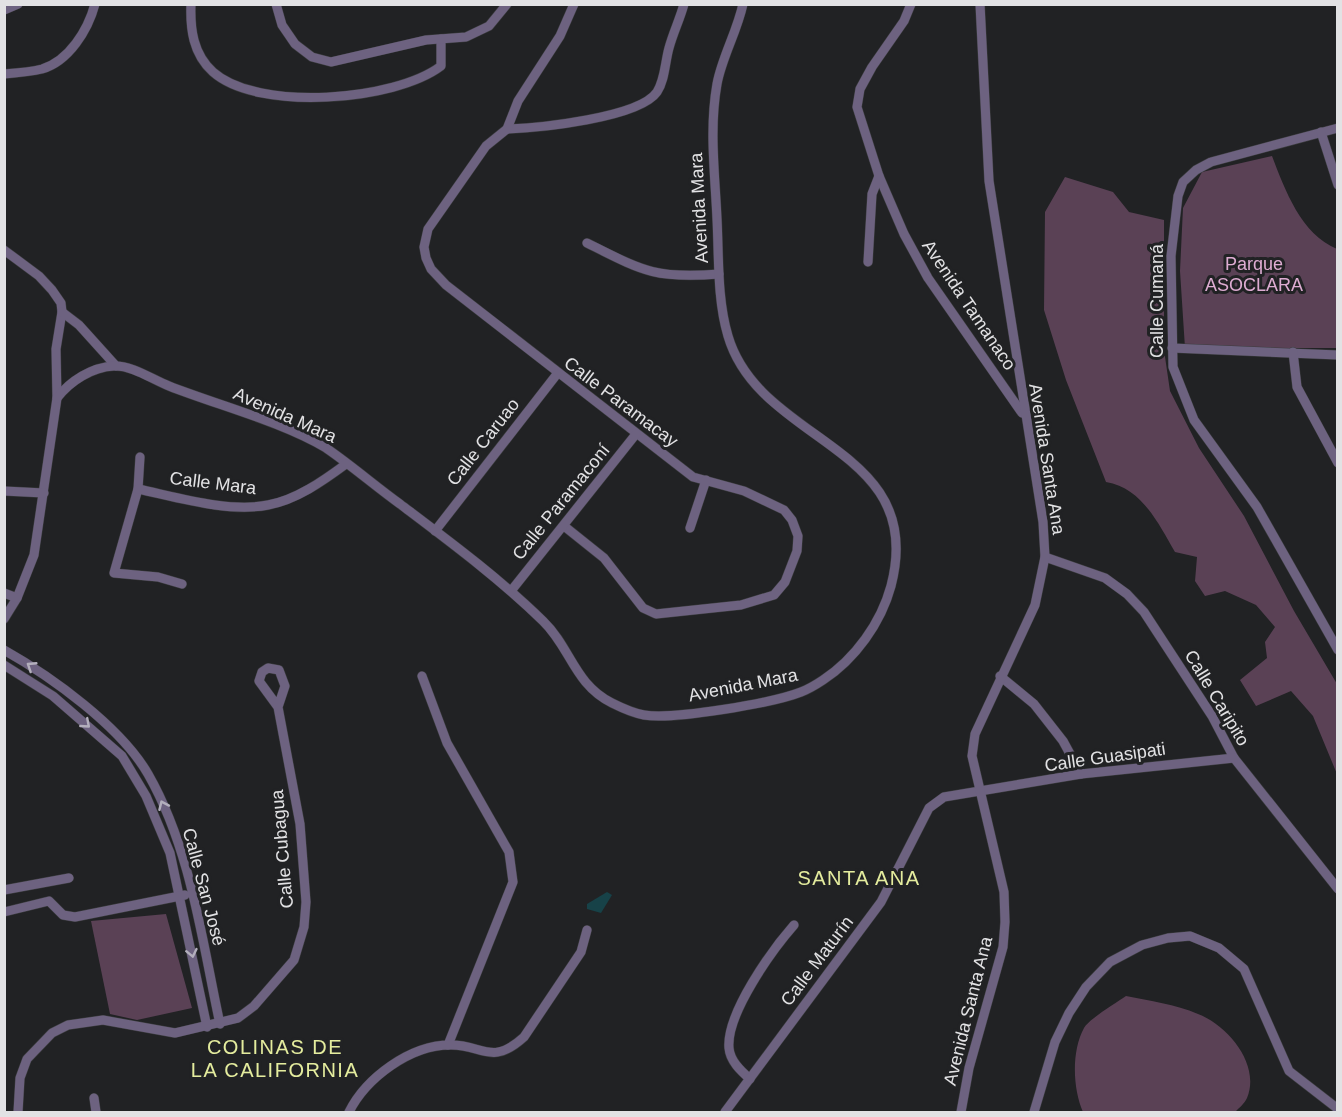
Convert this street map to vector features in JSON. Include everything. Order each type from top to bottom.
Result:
[{"type":"street","points":[[4,10],[18,4]]},
{"type":"street","points":[[4,74],[45,68],[62,56],[79,40],[95,4]]},
{"type":"street","points":[[191,4],[192,40],[201,58],[213,72],[225,80],[263,92],[289,95],[347,95],[403,84],[430,74],[441,66],[441,39]]},
{"type":"street","points":[[276,4],[282,25],[295,44],[312,57],[331,62],[441,39],[466,37],[489,27],[507,4]]},
{"type":"street","name":"Calle Paramacay","points":[[564,526],[604,558],[643,608],[656,614],[741,605],[774,595],[785,582],[797,552],[798,536],[792,520],[784,510],[744,491],[693,477],[557,374],[446,285],[431,269],[426,258],[425,237],[434,219],[486,146],[507,129],[518,101],[560,36],[574,4]]},
{"type":"street","points":[[507,129],[550,127],[609,115],[651,100],[663,76],[669,46],[684,4]]},
{"type":"street","name":"Avenida Mara","points":[[116,366],[296,434],[326,449],[435,531],[511,591],[548,624],[580,677],[593,691],[609,702],[645,715],[688,714],[803,692],[844,664],[872,629],[889,593],[897,554],[896,535],[882,496],[870,476],[771,402],[747,374],[727,333],[719,274],[712,145],[713,110],[717,80],[743,4]]},
{"type":"street","name":"Avenida Tamanaco","points":[[911,4],[860,89],[857,107],[879,176],[904,234],[928,278],[1024,416]]},
{"type":"street","name":"Avenida Santa Ana","points":[[961,1113],[969,1068],[1003,946],[1005,922],[1004,891],[972,756],[975,734],[1035,605],[1045,557],[1043,522],[1024,416],[989,181],[980,4]]},
{"type":"street","name":"Calle Cumaná","points":[[1338,128],[1211,162],[1196,170],[1183,182],[1178,196],[1171,256],[1173,368],[1194,420],[1257,507],[1338,650]]},
{"type":"street","points":[[1321,132],[1338,185]]},
{"type":"street","points":[[868,262],[872,194],[879,176]]},
{"type":"street","points":[[587,243],[630,266],[665,276],[719,274]]},
{"type":"street","points":[[4,250],[39,276],[61,303],[62,312],[56,349],[57,398],[34,555],[17,598],[4,619]]},
{"type":"street","points":[[57,398],[64,389],[88,373],[116,366],[79,325],[62,312]]},
{"type":"street","points":[[1172,348],[1338,355]]},
{"type":"street","points":[[1293,352],[1297,387],[1338,463]]},
{"type":"street","name":"Calle Caruao","points":[[435,531],[557,374]]},
{"type":"street","name":"Calle Paramaconí","points":[[511,591],[636,434]]},
{"type":"street","points":[[140,457],[138,489],[114,573],[158,577],[182,584]]},
{"type":"street","name":"Calle Mara","points":[[138,489],[231,506],[268,505],[303,491],[346,464]]},
{"type":"street","points":[[690,528],[706,480]]},
{"type":"street","points":[[4,491],[44,493]]},
{"type":"street","name":"Calle Caripito","points":[[1045,557],[1105,578],[1127,594],[1144,612],[1212,716],[1234,758],[1338,889]]},
{"type":"street","points":[[4,593],[17,598]]},
{"type":"street","name":"Calle San José","points":[[4,650],[61,687],[125,744],[148,773],[180,848],[220,1024]]},
{"type":"street","name":"Calle San José","points":[[4,665],[53,696],[122,756],[146,796],[166,843],[180,896],[207,1027]]},
{"type":"street","points":[[422,676],[447,743],[509,852],[512,866],[513,882],[448,1044]]},
{"type":"street","points":[[1000,676],[1034,704],[1063,741],[1081,774]]},
{"type":"street","points":[[53,696],[61,687]]},
{"type":"street","name":"Calle Cubagua","points":[[18,1113],[20,1078],[27,1059],[52,1033],[68,1024],[103,1020],[174,1033],[220,1024],[238,1018],[266,994],[294,960],[304,927],[306,902],[300,824],[279,707]]},
{"type":"street","name":"Calle Guasipati","points":[[981,793],[1081,774],[1234,758]]},
{"type":"street","name":"Calle Maturín","points":[[725,1113],[881,902],[929,808],[951,795],[981,793]]},
{"type":"street","points":[[4,890],[69,878]]},
{"type":"street","points":[[4,912],[49,901],[63,915],[75,917],[191,893]]},
{"type":"street","points":[[750,1079],[733,1060],[729,1049],[730,1032],[773,949],[794,925]]},
{"type":"street","points":[[349,1113],[356,1098],[384,1071],[420,1050],[448,1044],[464,1045],[486,1053],[496,1053],[515,1045],[524,1037],[581,952],[587,930]]},
{"type":"street","points":[[1034,1113],[1055,1042],[1069,1012],[1086,987],[1110,962],[1142,945],[1168,938],[1190,936],[1219,948],[1244,969],[1289,1071],[1338,1109]]},
{"type":"street","points":[[93,1098],[96,1113]]},
{"type":"green space","name":"Parque ASOCLARA","points":[[1272,156],[1289,196],[1304,222],[1324,242],[1337,249],[1337,348],[1185,348],[1180,271],[1183,208],[1202,172]]},
{"type":"green space","points":[[1065,177],[1113,192],[1129,212],[1164,220],[1164,350],[1170,391],[1199,448],[1244,516],[1294,611],[1337,684],[1337,774],[1313,716],[1291,691],[1256,706],[1240,680],[1267,658],[1265,642],[1275,627],[1256,605],[1225,591],[1205,596],[1195,581],[1197,557],[1175,552],[1148,508],[1130,491],[1106,482],[1066,380],[1044,310],[1045,212]]},
{"type":"green space","points":[[166,914],[192,1008],[137,1020],[110,1014],[91,921]]},
{"type":"green space","points":[[1126,996],[1189,1011],[1209,1019],[1230,1036],[1245,1059],[1250,1085],[1247,1098],[1235,1112],[1083,1112],[1075,1082],[1075,1059],[1080,1038],[1084,1028],[1091,1020]]},
{"type":"water","points":[[607,892],[612,895],[601,913],[587,909],[587,904]]},
{"type":"district","name":"SANTA ANA","points":[[859,878]]},
{"type":"district","name":"COLINAS DE LA CALIFORNIA","points":[[275,1058]]}]
